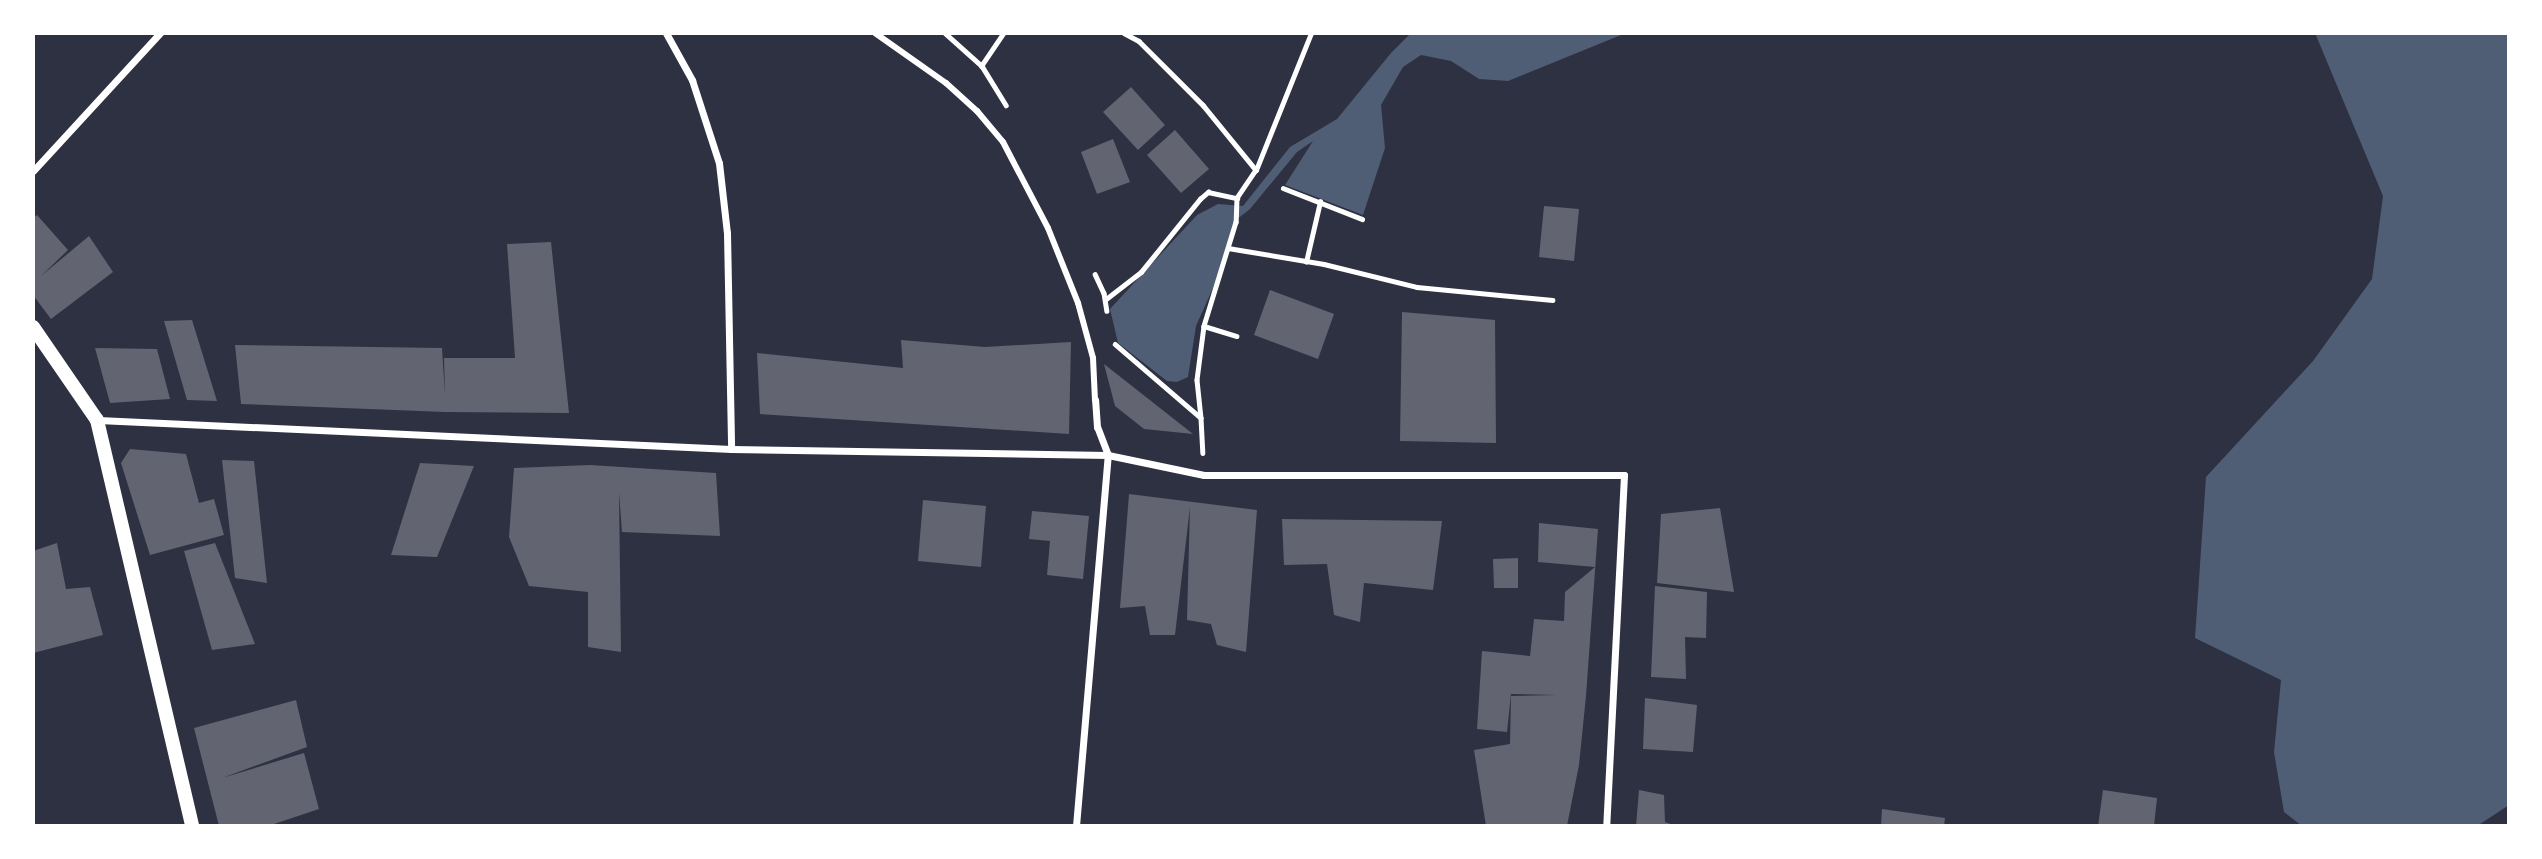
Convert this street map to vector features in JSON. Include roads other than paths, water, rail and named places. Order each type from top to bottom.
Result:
[{"type":"main road","points":[[33,327],[97,419],[191,826]]},
{"type":"street","points":[[33,171],[160,33]]},
{"type":"street","points":[[666,33],[692,80],[719,163],[727,233],[732,449]]},
{"type":"street","points":[[875,33],[946,83],[977,111],[1003,142],[1048,228],[1078,303],[1093,358],[1097,427],[1108,455],[1076,826]]},
{"type":"street","points":[[97,419],[732,449],[1108,455],[1204,475],[1625,475],[1606,826]]},
{"type":"water","points":[[1411,33],[1626,33],[1508,81],[1479,79],[1451,61],[1421,55],[1403,67],[1381,105],[1385,148],[1363,215],[1285,185],[1313,141],[1297,152],[1250,209],[1236,220],[1217,279],[1196,326],[1188,377],[1177,382],[1167,381],[1118,343],[1110,309],[1197,215],[1218,204],[1243,206],[1290,147],[1337,119],[1391,53]]},
{"type":"water","points":[[2315,33],[2509,33],[2509,805],[2477,826],[2302,826],[2284,812],[2274,752],[2281,680],[2195,638],[2206,477],[2313,361],[2372,279],[2383,196]]}]
